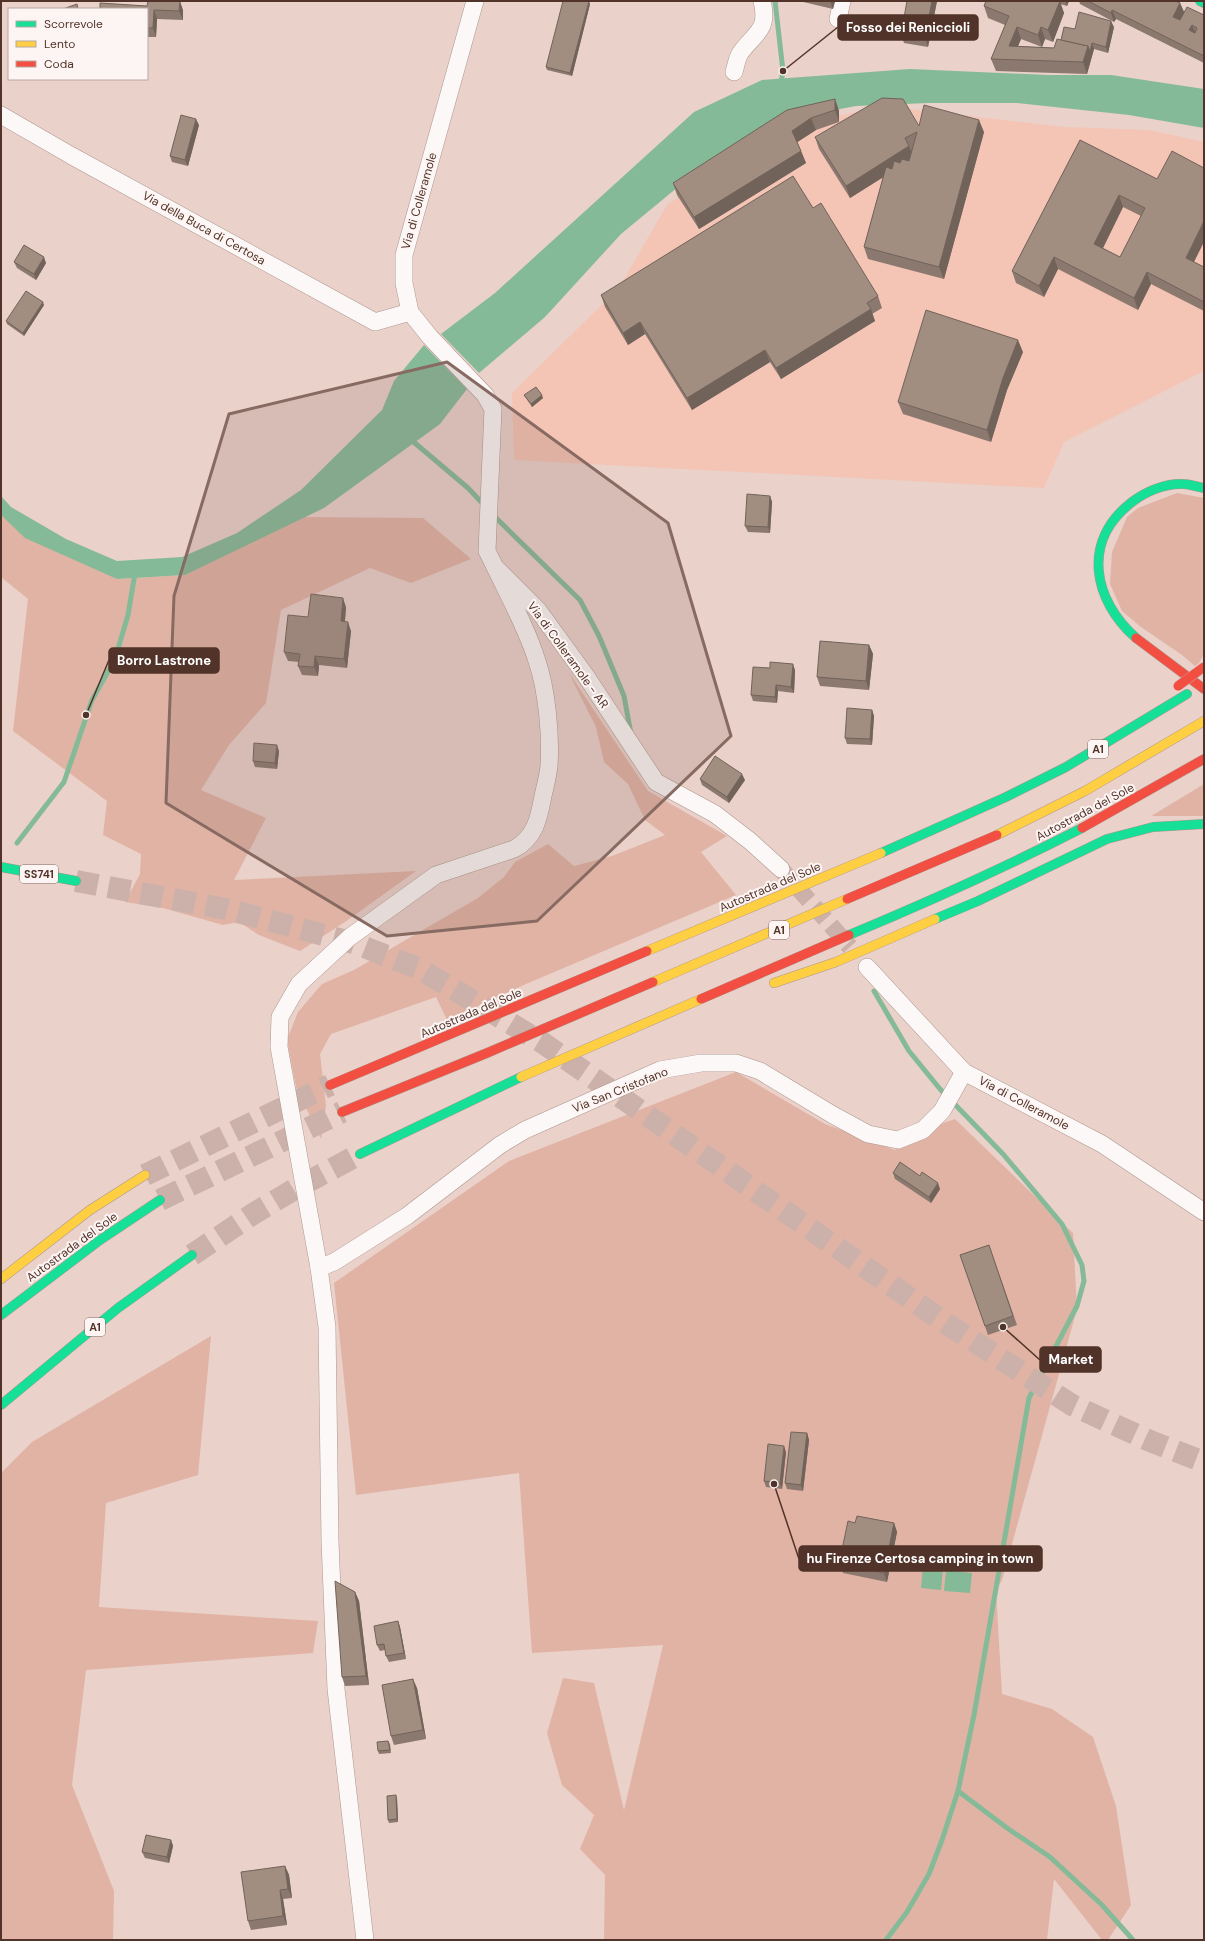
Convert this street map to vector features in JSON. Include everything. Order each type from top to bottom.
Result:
[{"type":"main road","points":[[1200,1],[1204,3]]},
{"type":"main road","points":[[1204,488],[1184,484],[1173,485],[1153,490],[1133,501],[1115,516],[1108,527],[1099,550],[1097,565],[1099,578],[1107,603],[1121,623],[1138,639],[1204,689]]},
{"type":"main road","points":[[1175,688],[1204,667]]},
{"type":"main road","name":"Autostrada del Sole","points":[[330,1085],[893,848],[1006,797],[1066,767],[1204,683]]},
{"type":"main road","name":"Autostrada del Sole","points":[[342,1112],[494,1050],[1012,829],[1071,799],[1143,758],[1204,720]]},
{"type":"main road","points":[[1006,797],[1116,725]]},
{"type":"main road","name":"Autostrada del Sole","points":[[360,1154],[523,1076],[948,893],[1032,854],[1113,812],[1204,759]]},
{"type":"main road","points":[[765,985],[843,959],[978,901],[1107,839],[1153,828],[1187,824],[1204,824]]},
{"type":"main road","name":"SS741","points":[[1,867],[76,881]]},
{"type":"main road","points":[[682,1008],[742,991]]},
{"type":"main road","name":"Autostrada del Sole","points":[[1,1279],[90,1210],[145,1175]]},
{"type":"main road","name":"Autostrada del Sole","points":[[1,1315],[100,1240],[160,1200]]},
{"type":"main road","name":"A1","points":[[1,1405],[118,1308],[192,1255]]},
{"type":"street","name":"Via di Colleramole","points":[[474,382],[430,338],[410,312],[404,283],[404,255],[475,1]]},
{"type":"street","points":[[734,72],[740,53],[757,36],[762,27],[765,10],[762,1]]},
{"type":"street","points":[[838,19],[842,1]]},
{"type":"street","name":"Via della Buca di Certosa","points":[[1,115],[72,156],[376,322],[410,312]]},
{"type":"street","name":"Via di Colleramole - AR","points":[[474,382],[485,395],[493,409],[487,551],[495,567],[538,610],[586,676],[656,782],[715,814],[750,841],[781,869]]},
{"type":"street","points":[[365,1940],[336,1689],[330,1541],[326,1327],[318,1268],[279,1047],[280,1017],[299,984],[350,937],[436,875],[514,850],[525,844],[533,833],[542,806],[549,767],[545,694],[537,662],[520,618],[495,567]]},
{"type":"street","name":"Via di Colleramole","points":[[867,967],[964,1072],[1102,1144],[1204,1212]]},
{"type":"street","name":"Via San Cristofano","points":[[318,1268],[334,1262],[407,1216],[500,1145],[525,1130],[660,1070],[701,1063],[742,1065],[760,1071],[833,1116],[868,1134],[898,1140],[923,1130],[942,1111],[964,1072]]},
{"type":"highlighted area","points":[[447,362],[668,523],[731,736],[537,921],[387,936],[166,803],[174,596],[229,414]]},
{"type":"shaded area","points":[[910,69],[1048,75],[1111,75],[1204,89],[1204,128],[1129,115],[1017,103],[928,103],[856,106],[786,119],[684,182],[621,234],[545,317],[479,373],[441,334],[495,293],[694,112],[762,80]]},
{"type":"shaded area","points":[[884,106],[1064,127],[1149,130],[1204,142],[1204,371],[1064,442],[1044,488],[514,460],[512,393],[619,288],[667,205],[778,129]]},
{"type":"shaded area","points":[[424,345],[467,389],[440,424],[324,508],[185,575],[117,579],[25,538],[1,515],[1,496],[11,507],[66,539],[117,561],[182,557],[237,533],[301,490],[382,410],[394,381]]},
{"type":"shaded area","points":[[1177,493],[1204,498],[1204,654],[1199,663],[1195,666],[1182,655],[1141,627],[1122,611],[1110,584],[1112,552],[1127,517],[1138,508]]},
{"type":"shaded area","points":[[1,515],[117,579],[185,575],[301,517],[423,518],[471,559],[411,583],[370,568],[281,610],[266,703],[229,745],[201,790],[266,818],[234,880],[416,871],[345,922],[300,951],[259,935],[239,922],[223,925],[163,908],[125,902],[140,874],[141,854],[103,835],[107,801],[13,731],[28,599],[1,577]]},
{"type":"shaded area","points":[[569,673],[648,791],[727,836],[701,852],[736,895],[526,984],[447,1020],[436,997],[331,1034],[320,1054],[326,1106],[321,1139],[296,1087],[287,1040],[298,1012],[322,984],[354,970],[478,898],[504,877],[515,862],[548,844],[574,866],[612,856],[665,835],[645,820],[628,784],[604,762],[596,727]]},
{"type":"shaded area","points":[[1204,784],[1204,816],[1152,816],[1153,815]]},
{"type":"shaded area","points":[[736,1072],[825,1124],[895,1150],[923,1130],[955,1119],[1073,1233],[1077,1309],[1002,1580],[996,1591],[1002,1694],[1052,1709],[1093,1737],[1116,1806],[1131,1905],[1108,1940],[1102,1940],[1054,1879],[1047,1940],[604,1940],[605,1875],[580,1849],[594,1815],[562,1785],[547,1733],[563,1678],[594,1683],[624,1810],[663,1645],[532,1653],[519,1473],[356,1495],[334,1283],[509,1161]]},
{"type":"shaded area","points":[[211,1336],[198,1475],[106,1503],[99,1607],[318,1621],[313,1653],[86,1670],[72,1785],[114,1891],[113,1940],[1,1940],[1,1473],[32,1442]]},
{"type":"shaded area","points":[[924,1556],[944,1558],[941,1590],[921,1588]]},
{"type":"shaded area","points":[[946,1570],[972,1573],[970,1593],[944,1591]]},
{"type":"building","points":[[148,1],[180,1],[179,11],[154,10],[153,28],[148,28],[148,8],[100,8],[100,3],[147,6]]},
{"type":"building","points":[[563,1],[589,1],[570,73],[546,67]]},
{"type":"building","points":[[907,1],[932,1],[925,38],[901,34]]},
{"type":"building","points":[[986,1],[1060,1],[1048,30],[1041,27],[1038,35],[1017,27],[1009,46],[1054,48],[1057,39],[1088,46],[1083,62],[991,59],[1009,16],[984,6]]},
{"type":"building","points":[[1088,1],[1176,1],[1180,3],[1173,17],[1180,20],[1187,7],[1204,15],[1204,56],[1112,10],[1111,13]],"holes":[[[1192,25],[1197,28],[1195,33],[1189,30]]]},
{"type":"building","points":[[77,4],[78,8],[66,8]]},
{"type":"building","points":[[1079,12],[1111,21],[1106,47],[1092,43],[1090,52],[1088,46],[1061,40],[1064,27],[1075,29]]},
{"type":"building","points":[[882,98],[903,99],[919,126],[924,105],[979,120],[939,267],[864,247],[886,167],[892,169],[894,161],[900,163],[902,159],[909,161],[917,132],[905,138],[909,146],[846,186],[815,137]]},
{"type":"building","points":[[835,99],[835,110],[811,118],[792,131],[801,151],[694,217],[673,183],[787,110]]},
{"type":"building","points":[[181,115],[196,119],[185,160],[170,156]]},
{"type":"building","points":[[1080,140],[1157,179],[1172,151],[1204,168],[1204,221],[1186,258],[1204,267],[1204,302],[1147,272],[1134,298],[1054,257],[1039,286],[1012,271]],"holes":[[[1119,195],[1145,208],[1120,257],[1094,244]]]},
{"type":"building","points":[[793,176],[813,208],[821,203],[878,296],[867,303],[871,309],[776,368],[765,350],[687,398],[640,322],[623,333],[601,295]]},
{"type":"building","points":[[24,245],[44,257],[34,274],[14,262]]},
{"type":"building","points":[[26,291],[43,302],[23,333],[6,321]]},
{"type":"building","points":[[926,310],[1018,340],[1003,378],[987,430],[898,402]]},
{"type":"building","points":[[536,387],[542,395],[531,404],[524,395]]},
{"type":"building","points":[[747,494],[770,496],[768,527],[745,526]]},
{"type":"building","points":[[311,594],[343,598],[341,621],[348,622],[344,659],[315,656],[314,667],[298,666],[300,654],[284,652],[288,615],[308,617]]},
{"type":"building","points":[[820,641],[869,645],[866,681],[817,677]]},
{"type":"building","points":[[770,662],[793,664],[791,687],[776,685],[775,697],[751,695],[753,667],[770,668]]},
{"type":"building","points":[[847,708],[872,710],[870,739],[845,738]]},
{"type":"building","points":[[254,743],[277,745],[275,763],[253,761]]},
{"type":"building","points":[[715,756],[742,774],[727,797],[700,779]]},
{"type":"building","points":[[900,1162],[920,1176],[922,1172],[938,1183],[929,1197],[893,1173]]},
{"type":"building","points":[[989,1245],[1013,1316],[985,1326],[960,1255]]},
{"type":"building","points":[[791,1432],[807,1433],[801,1485],[785,1483]]},
{"type":"building","points":[[768,1444],[784,1446],[780,1483],[764,1481]]},
{"type":"building","points":[[857,1516],[894,1523],[884,1573],[839,1564],[848,1521],[855,1523]]},
{"type":"building","points":[[335,1581],[355,1592],[366,1676],[342,1677]]},
{"type":"building","points":[[398,1621],[404,1653],[386,1656],[384,1644],[377,1645],[374,1626]]},
{"type":"building","points":[[413,1679],[423,1730],[391,1736],[382,1685]]},
{"type":"building","points":[[388,1741],[390,1750],[378,1751],[377,1742]]},
{"type":"building","points":[[396,1795],[397,1819],[388,1820],[387,1796]]},
{"type":"building","points":[[146,1835],[171,1840],[167,1857],[142,1852]]},
{"type":"building","points":[[285,1866],[288,1889],[280,1890],[283,1916],[248,1921],[241,1872]]},
{"type":"waterway","points":[[775,1],[783,71],[781,83]]},
{"type":"waterway","points":[[409,438],[468,488],[485,506]]},
{"type":"waterway","points":[[493,515],[580,600],[599,636],[624,696],[631,734]]},
{"type":"waterway","points":[[17,843],[64,782],[92,700],[115,659],[128,615],[135,573]]},
{"type":"waterway","points":[[874,991],[909,1051],[940,1089],[1003,1154],[1062,1224],[1082,1265],[1084,1281],[1077,1306],[1029,1398],[974,1715],[958,1791],[929,1874],[907,1912],[886,1940]]},
{"type":"waterway","points":[[958,1791],[1007,1828],[1050,1857],[1102,1905],[1133,1940]]},
{"type":"tunnel","points":[[781,869],[850,947]]},
{"type":"tunnel","points":[[76,881],[226,909],[354,943],[420,969],[543,1043],[947,1324],[1072,1405],[1150,1441],[1204,1462]]},
{"type":"tunnel","points":[[145,1175],[330,1085]]},
{"type":"tunnel","points":[[160,1200],[342,1112]]},
{"type":"tunnel","points":[[192,1255],[253,1214],[298,1187],[360,1154]]},
{"type":"traffic: fast","points":[[1200,1],[1204,3]]},
{"type":"traffic: fast","points":[[1136,638],[1121,623],[1110,606],[1102,589],[1099,570],[1100,552],[1105,534],[1116,517],[1132,502],[1149,492],[1176,484],[1188,484],[1204,488]]},
{"type":"traffic: fast","points":[[881,853],[1006,797],[1066,767],[1187,694]]},
{"type":"traffic: fast","points":[[935,919],[978,901],[1107,839],[1153,827],[1204,824]]},
{"type":"traffic: fast","points":[[849,935],[967,884],[1082,828]]},
{"type":"traffic: fast","points":[[1,867],[76,881]]},
{"type":"traffic: fast","points":[[360,1154],[521,1077]]},
{"type":"traffic: fast","points":[[1,1315],[100,1240],[160,1200]]},
{"type":"traffic: fast","points":[[1,1405],[118,1308],[192,1255]]},
{"type":"traffic: slow","points":[[997,835],[1085,791],[1204,721]]},
{"type":"traffic: slow","points":[[647,951],[881,853]]},
{"type":"traffic: slow","points":[[653,982],[847,899]]},
{"type":"traffic: slow","points":[[774,983],[836,962],[935,919]]},
{"type":"traffic: slow","points":[[521,1077],[701,999]]},
{"type":"traffic: slow","points":[[1,1279],[90,1210],[145,1175]]},
{"type":"traffic: jam","points":[[1136,638],[1204,689]]},
{"type":"traffic: jam","points":[[1178,686],[1204,667]]},
{"type":"traffic: jam","points":[[1082,828],[1204,759]]},
{"type":"traffic: jam","points":[[847,899],[997,835]]},
{"type":"traffic: jam","points":[[701,999],[849,935]]},
{"type":"traffic: jam","points":[[330,1085],[647,951]]},
{"type":"traffic: jam","points":[[342,1112],[487,1053],[653,982]]},
{"type":"place","name":"Fosso dei Reniccioli","points":[[783,71]]},
{"type":"place","name":"Borro Lastrone","points":[[86,715]]},
{"type":"place","name":"Market","points":[[1003,1327]]},
{"type":"place","name":"hu Firenze Certosa camping in town","points":[[774,1484]]}]
